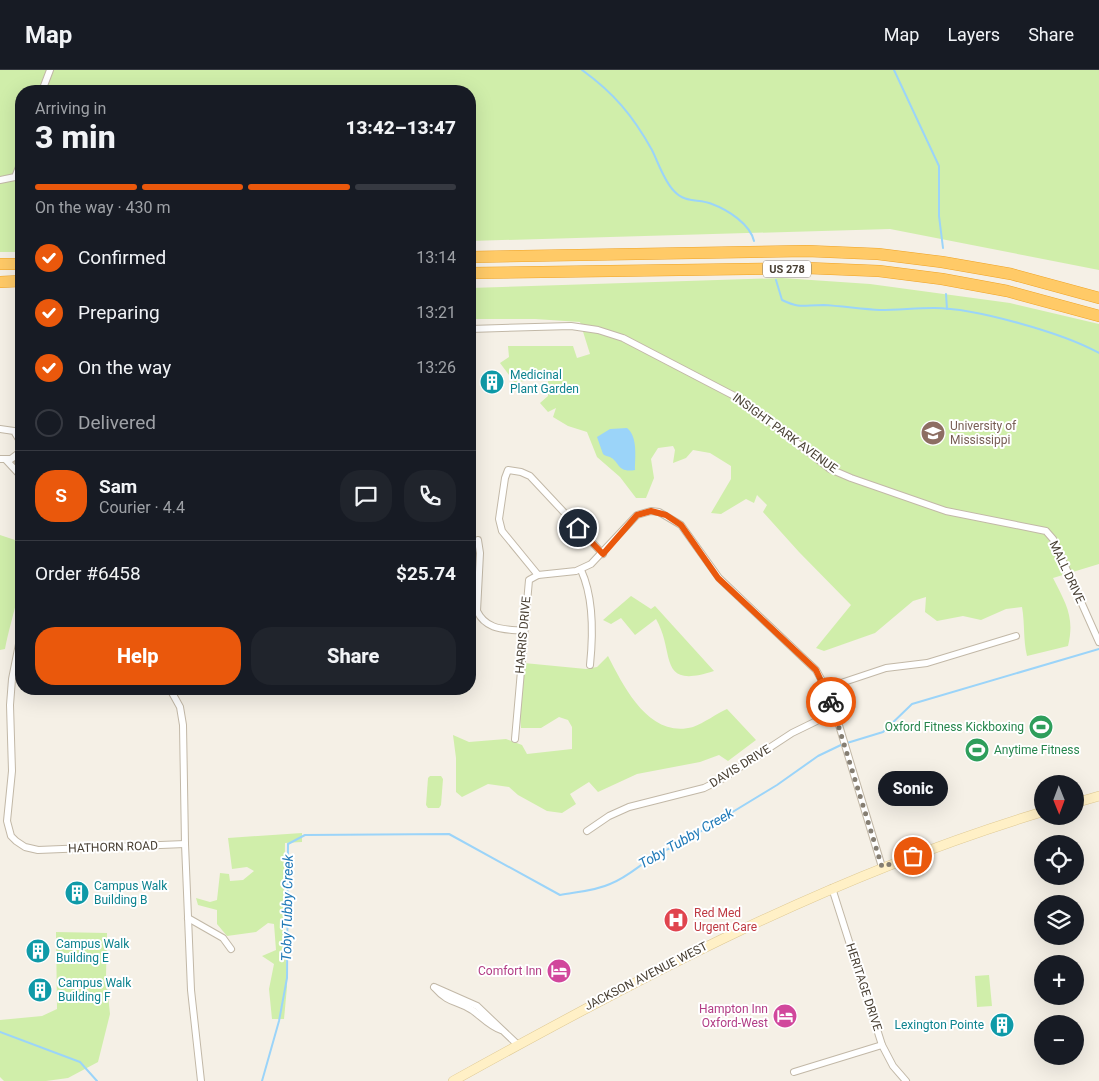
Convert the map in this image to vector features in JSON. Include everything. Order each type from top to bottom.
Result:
[{"type":"highway","name":"US 278","points":[[476,256],[807,251],[878,254],[942,262],[1011,274],[1099,298]]},
{"type":"highway","points":[[0,264],[15,264]]},
{"type":"highway","name":"US 278","points":[[476,273],[807,268],[878,271],[942,279],[1007,291],[1099,316]]},
{"type":"highway","points":[[0,282],[15,281]]},
{"type":"main road","points":[[1084,800],[1099,796]]},
{"type":"main road","name":"JACKSON AVENUE WEST","points":[[453,1081],[694,951],[882,867],[1034,815]]},
{"type":"street","points":[[44,85],[50,70]]},
{"type":"street","points":[[0,180],[15,177]]},
{"type":"street","name":"INSIGHT PARK AVENUE","points":[[476,328],[571,326],[598,330],[623,338],[744,401],[830,469],[879,489],[941,509],[1046,531]]},
{"type":"street","points":[[0,429],[15,430]]},
{"type":"street","points":[[15,454],[3,459],[15,471]]},
{"type":"street","points":[[603,554],[530,476],[508,470],[505,478],[499,520],[502,531],[538,575],[581,570],[603,554],[637,515],[651,511],[666,515],[681,525],[718,578],[816,670],[826,688],[835,712],[882,867]]},
{"type":"street","name":"MALL DRIVE","points":[[1046,531],[1053,539],[1099,642]]},
{"type":"street","points":[[478,540],[480,553],[477,611],[480,618],[495,628],[523,631]]},
{"type":"street","points":[[581,570],[585,578],[591,624],[590,666]]},
{"type":"street","name":"HARRIS DRIVE","points":[[515,738],[528,583],[538,575]]},
{"type":"street","points":[[826,688],[886,668],[927,664],[1016,636]]},
{"type":"street","name":"HATHORN ROAD","points":[[15,668],[12,679],[10,705],[12,770],[7,821],[11,836],[25,847],[38,850],[185,844]]},
{"type":"street","points":[[173,695],[180,707],[184,725],[185,844],[191,990],[201,1081]]},
{"type":"street","name":"DAVIS DRIVE","points":[[587,831],[609,816],[629,807],[704,788],[722,780],[792,733],[835,712]]},
{"type":"street","name":"HERITAGE DRIVE","points":[[832,888],[882,1045],[893,1066],[906,1081]]},
{"type":"street","points":[[188,918],[223,938],[231,949]]},
{"type":"street","points":[[502,1030],[494,1028],[468,1008],[444,998],[434,987],[477,1006],[518,1045]]},
{"type":"street","points":[[794,1072],[882,1045]]},
{"type":"green space","points":[[0,70],[1099,70],[1099,270],[890,229],[476,241],[476,85],[15,85],[15,252],[0,252]]},
{"type":"green space","name":"University of Mississippi","points":[[782,278],[870,284],[1010,303],[1099,324],[1099,564],[1053,578],[1065,603],[1070,619],[1068,646],[1027,656],[1022,607],[1006,609],[981,620],[963,616],[937,621],[925,612],[926,597],[913,601],[875,633],[824,651],[816,648],[851,605],[763,512],[767,505],[757,495],[754,503],[746,499],[721,514],[711,513],[731,479],[731,466],[710,453],[693,450],[686,458],[673,463],[675,450],[673,446],[658,448],[651,459],[654,478],[646,498],[636,498],[620,477],[597,457],[587,432],[568,426],[553,417],[556,408],[548,412],[540,403],[548,396],[548,378],[524,377],[524,381],[515,383],[500,363],[509,357],[508,346],[573,346],[577,358],[590,354],[580,322],[535,319],[476,319],[476,288]]},
{"type":"green space","points":[[0,535],[15,540],[15,607],[5,649],[0,650]]},
{"type":"green space","points":[[631,596],[651,609],[655,606],[714,671],[696,676],[683,676],[675,672],[656,619],[635,635],[621,618],[611,624],[603,620]]},
{"type":"green space","points":[[608,656],[630,695],[640,708],[651,718],[663,725],[677,729],[693,727],[727,709],[756,740],[728,761],[719,755],[700,762],[637,774],[598,792],[589,782],[570,794],[576,804],[562,813],[547,811],[518,795],[509,787],[488,784],[462,797],[456,792],[456,758],[453,735],[469,742],[506,739],[522,745],[527,754],[572,749],[572,727],[568,720],[559,717],[541,728],[521,728],[520,716],[524,663],[586,669],[597,667]]},
{"type":"green space","points":[[430,776],[441,776],[443,779],[441,805],[439,808],[428,808],[426,805],[428,778]]},
{"type":"green space","points":[[302,833],[302,842],[285,843],[284,916],[287,987],[284,1019],[272,1019],[269,989],[274,964],[262,956],[276,950],[274,924],[268,923],[256,932],[227,936],[217,924],[217,910],[198,905],[196,898],[210,902],[217,900],[220,873],[229,874],[230,881],[243,880],[254,871],[247,867],[232,869],[228,838]]},
{"type":"green space","points":[[56,932],[107,933],[106,976],[110,1014],[98,1062],[68,1078],[46,1081],[4,1081],[0,1077],[0,1020],[42,1016],[57,1009]]},
{"type":"green space","points":[[989,975],[992,1006],[977,1007],[975,976]]},
{"type":"water","points":[[627,428],[633,437],[635,453],[635,470],[629,471],[622,469],[613,459],[603,454],[597,437],[610,429]]},
{"type":"waterway","points":[[582,70],[604,87],[630,116],[645,138],[664,177],[674,191],[683,198],[707,202],[731,214],[743,223],[754,241]]},
{"type":"waterway","points":[[894,70],[939,166],[939,216],[943,248]]},
{"type":"waterway","points":[[776,280],[782,300],[794,305],[823,305],[880,310],[934,308],[972,312],[1042,330],[1099,353]]},
{"type":"waterway","points":[[946,294],[947,309]]},
{"type":"waterway","name":"Toby Tubby Creek","points":[[847,743],[883,732],[912,704],[1099,649]]},
{"type":"waterway","name":"Toby Tubby Creek","points":[[262,1081],[279,1021],[287,978],[288,844],[305,835],[449,834],[560,895],[585,891],[619,880],[658,854],[675,847],[777,785],[818,756],[843,744]]},
{"type":"waterway","name":"Toby Tubby Creek","points":[[0,1032],[80,1062],[97,1081]]},
{"type":"way so far","points":[[831,702],[882,867],[913,856]]},
{"type":"place","name":"Medicinal Plant Garden","points":[[492,382]]},
{"type":"place","name":"University of Mississippi","points":[[933,433]]},
{"type":"place","name":"Oxford Fitness Kickboxing","points":[[1041,727]]},
{"type":"place","name":"Anytime Fitness","points":[[977,750]]},
{"type":"place","name":"Sonic","points":[[913,856]]},
{"type":"place","name":"Campus Walk Building B","points":[[77,893]]},
{"type":"place","name":"Red Med Urgent Care","points":[[676,920]]},
{"type":"place","name":"Campus Walk Building E","points":[[38,951]]},
{"type":"place","name":"Comfort Inn","points":[[559,971]]},
{"type":"place","name":"Campus Walk Building F","points":[[40,990]]},
{"type":"place","name":"Hampton Inn Oxford-West","points":[[785,1016]]},
{"type":"place","name":"Lexington Pointe","points":[[1002,1025]]},
{"type":"route","points":[[578,528],[603,554],[632,519],[641,512],[659,512],[681,525],[718,578],[777,631],[816,670],[831,702]]}]
